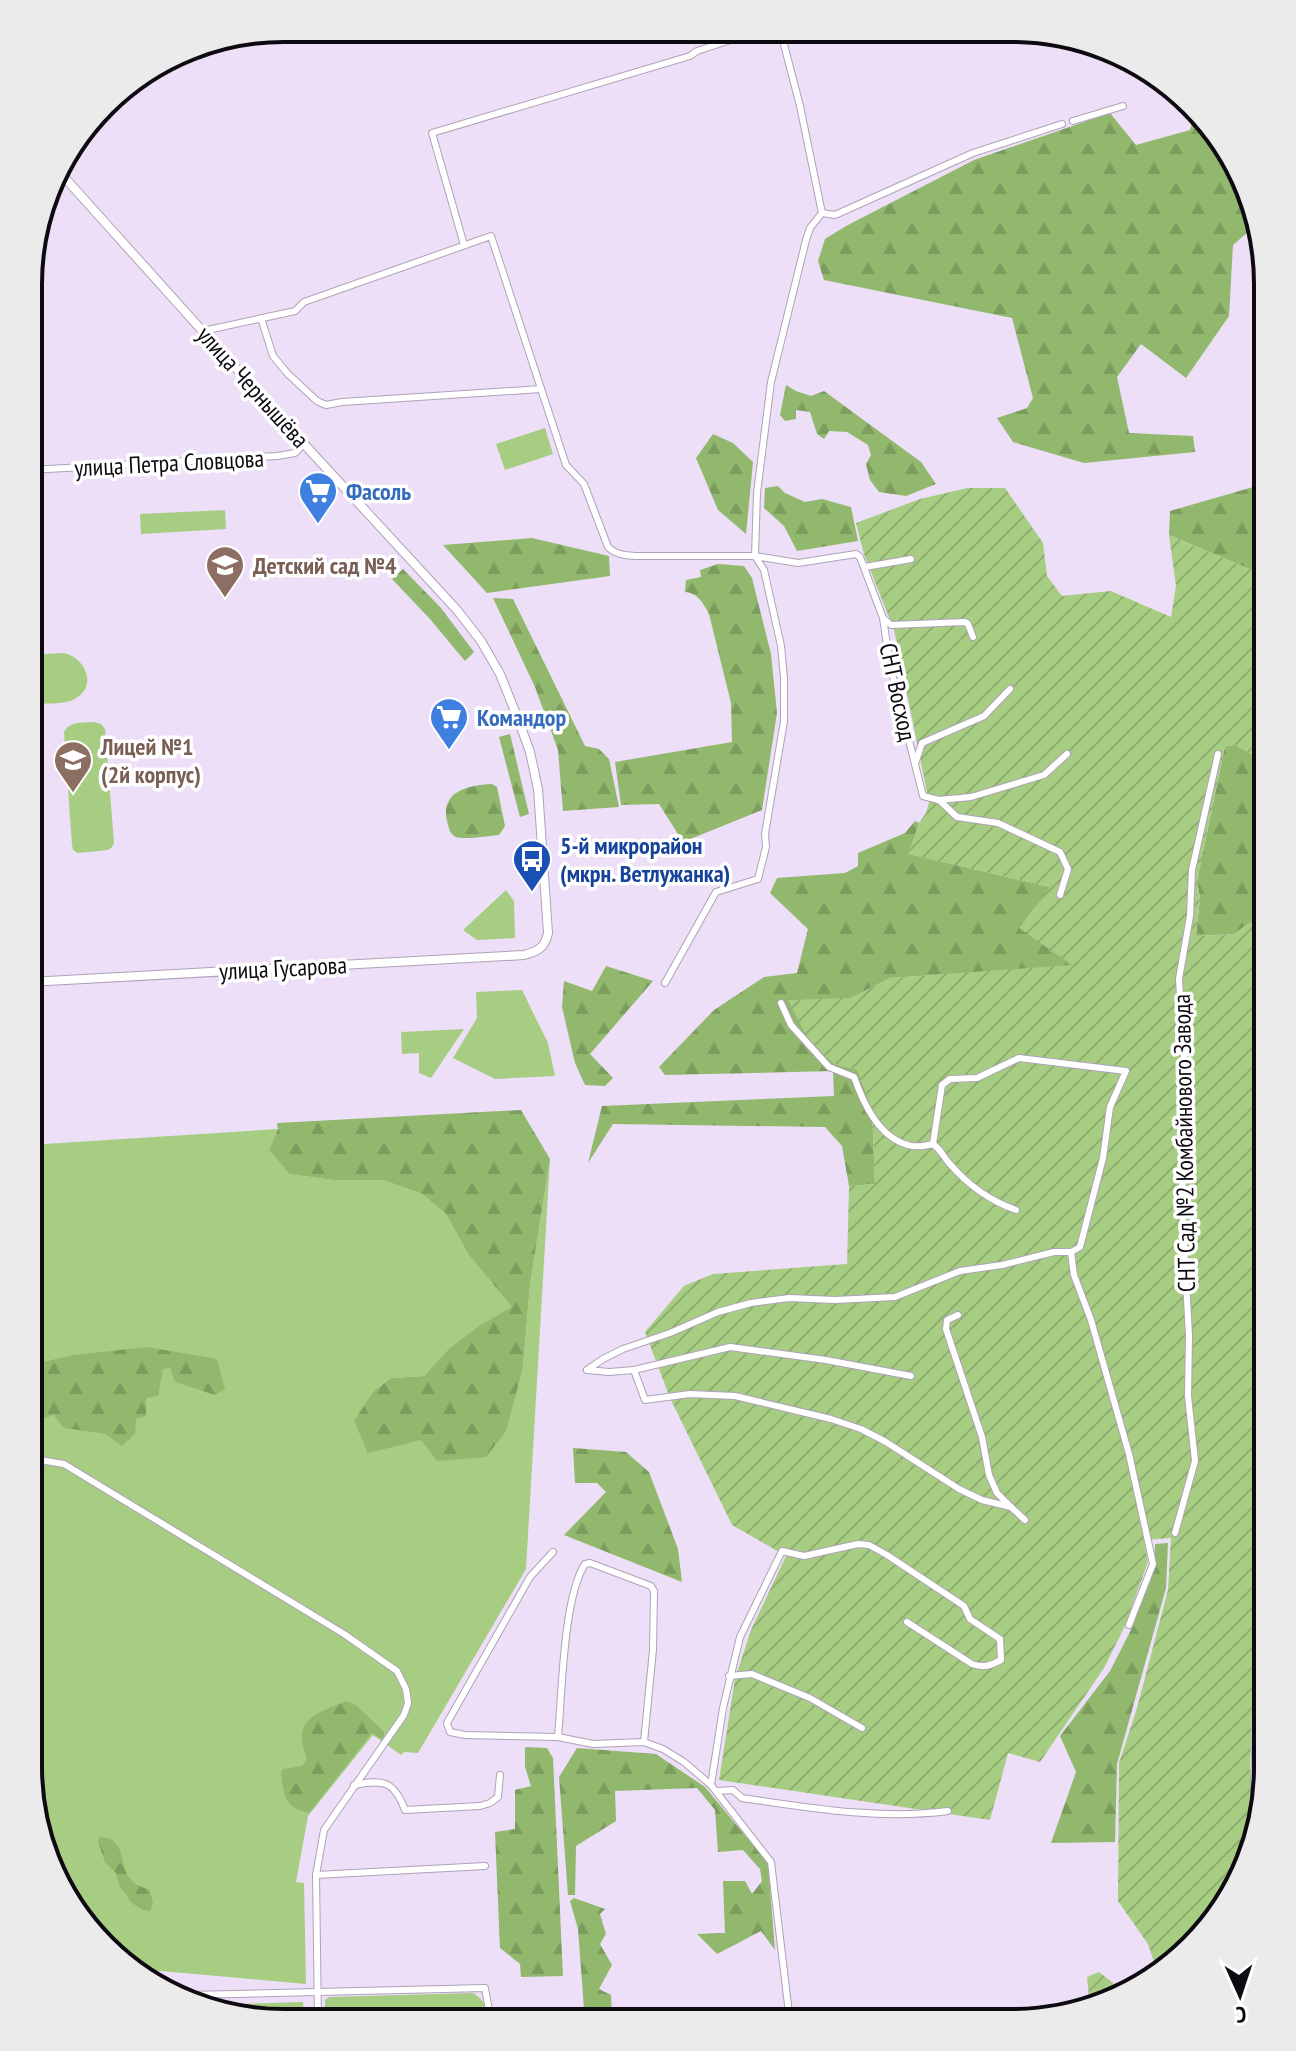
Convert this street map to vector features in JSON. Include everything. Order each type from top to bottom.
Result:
[{"type":"street","points":[[464,245],[432,133],[690,56],[724,42]]},
{"type":"street","points":[[783,42],[822,213]]},
{"type":"street","points":[[1073,121],[1123,106]]},
{"type":"street","points":[[822,213],[835,215],[973,153],[1062,124]]},
{"type":"street","name":"улица Чернышёва","points":[[66,179],[457,610],[481,641],[500,674],[526,741],[538,789],[548,933],[542,947],[536,952]]},
{"type":"street","points":[[665,983],[716,892],[758,879],[766,847],[765,834],[784,721],[784,678],[781,646],[764,570],[755,556],[757,493],[771,382],[806,240],[810,228],[822,213]]},
{"type":"street","points":[[203,331],[295,311],[304,302],[491,236],[566,465],[584,484],[608,547],[613,552],[636,556],[755,556],[798,563],[856,554],[865,567],[911,559]]},
{"type":"street","points":[[261,318],[273,356],[317,401],[326,405],[541,389]]},
{"type":"street","name":"улица Петра Словцова","points":[[42,469],[277,456],[295,453],[304,444]]},
{"type":"street","name":"СНТ Восход","points":[[865,567],[883,618],[890,665],[923,796],[939,800],[957,817],[998,823],[1060,852],[1068,869],[1060,895]]},
{"type":"street","name":"СНТ Восход","points":[[883,618],[891,625],[965,622],[973,637]]},
{"type":"street","name":"СНТ Восход","points":[[915,765],[922,743],[984,716],[1010,689]]},
{"type":"street","points":[[939,800],[971,797],[1044,775],[1067,754]]},
{"type":"street","name":"СНТ Сад №2 Комбайнового Завода","points":[[1175,1533],[1195,1461],[1188,1396],[1189,1336],[1182,1206],[1185,1073],[1179,979],[1191,907],[1192,870],[1218,754]]},
{"type":"street","name":"улица Гусарова","points":[[42,981],[536,952]]},
{"type":"street","points":[[781,1003],[791,1025],[829,1067],[854,1077],[864,1105],[889,1135],[908,1146],[933,1144],[942,1150],[946,1160],[975,1189],[995,1202],[1016,1210]]},
{"type":"street","points":[[911,1376],[730,1347],[634,1370],[587,1370],[623,1349],[718,1312],[751,1303],[789,1298],[835,1300],[895,1297],[960,1271],[1002,1265],[1054,1252],[1071,1252],[1080,1247],[1103,1158],[1110,1107],[1126,1071],[1019,1058],[977,1078],[950,1079],[942,1085],[933,1144]]},
{"type":"street","points":[[1071,1252],[1074,1275],[1091,1320],[1129,1454],[1153,1564],[1129,1625]]},
{"type":"street","points":[[958,1315],[947,1320],[946,1329],[982,1437],[989,1475],[997,1493],[1025,1520]]},
{"type":"street","points":[[634,1370],[645,1400],[690,1394],[735,1396],[831,1419],[886,1442],[959,1489],[982,1500],[1011,1507]]},
{"type":"street","points":[[42,1460],[64,1464],[344,1634],[397,1671],[406,1689],[408,1703],[404,1715],[324,1830],[316,1875],[318,2009]]},
{"type":"street","points":[[714,1788],[729,1676],[740,1637],[782,1551],[804,1556],[858,1544],[869,1545],[964,1606],[970,1619],[1000,1639],[1001,1660],[989,1666],[972,1664],[907,1622]]},
{"type":"street","points":[[553,1552],[530,1577],[447,1723],[450,1732],[558,1737],[593,1744],[644,1742],[684,1762],[714,1788],[771,1862],[788,2009]]},
{"type":"street","points":[[558,1737],[574,1590],[585,1564],[590,1563],[651,1586],[654,1591],[653,1650],[644,1742]]},
{"type":"street","points":[[729,1676],[752,1674],[810,1698],[862,1728]]},
{"type":"street","points":[[354,1785],[379,1781],[392,1786],[405,1810],[480,1806],[498,1797],[500,1775]]},
{"type":"street","points":[[714,1788],[733,1790],[742,1798],[841,1812],[928,1814],[948,1811]]},
{"type":"street","points":[[316,1875],[485,1866]]},
{"type":"street","points":[[203,1995],[485,1988],[489,2009]]},
{"type":"green space","points":[[1110,113],[1136,145],[1190,130],[1192,123],[1204,137],[1222,163],[1236,192],[1248,232],[1233,245],[1229,316],[1186,378],[1141,344],[1117,377],[1129,433],[1193,436],[1195,452],[1084,463],[1013,442],[997,418],[1027,408],[1033,398],[1012,318],[824,280],[818,261],[825,239],[974,160]]},
{"type":"green space","points":[[786,385],[811,396],[824,391],[921,462],[936,484],[906,496],[879,492],[870,480],[866,464],[871,455],[868,445],[847,432],[829,431],[824,439],[817,434],[810,412],[796,410],[796,419],[785,421],[780,415]]},
{"type":"green space","points":[[545,428],[553,454],[505,470],[496,444]]},
{"type":"green space","points":[[713,434],[733,443],[753,462],[746,534],[718,510],[696,458]]},
{"type":"green space","points":[[1254,479],[1254,571],[1169,535],[1170,511],[1253,487]]},
{"type":"green space","points":[[778,486],[785,493],[805,502],[822,499],[851,507],[858,541],[797,551],[784,526],[764,508],[765,488]]},
{"type":"green space","points":[[967,488],[1005,488],[1043,543],[1047,576],[1062,596],[1111,591],[1171,617],[1176,586],[1169,535],[1254,571],[1254,755],[1235,745],[1225,746],[1197,881],[1200,898],[1196,936],[1234,934],[1254,923],[1252,1798],[1236,1859],[1222,1888],[1183,1938],[1154,1962],[1148,1944],[1118,1901],[1119,1763],[1168,1590],[1171,1538],[1144,1540],[1148,1562],[1124,1628],[1104,1668],[1040,1762],[1008,1753],[990,1820],[719,1780],[735,1679],[751,1630],[786,1556],[732,1525],[670,1398],[645,1332],[684,1286],[713,1274],[847,1264],[849,1186],[875,1184],[872,1108],[857,1070],[834,1064],[809,1041],[788,1000],[851,998],[890,978],[1072,965],[1019,928],[1050,887],[908,854],[929,802],[894,630],[864,554],[856,523],[920,499]]},
{"type":"green space","points":[[225,510],[226,529],[141,534],[140,514]]},
{"type":"green space","points":[[532,538],[609,556],[610,576],[487,593],[443,545]]},
{"type":"green space","points":[[718,564],[744,566],[752,578],[771,654],[777,713],[762,810],[683,842],[659,804],[621,805],[615,762],[732,742],[731,703],[709,614],[697,597],[685,592],[686,580],[701,577],[700,570]]},
{"type":"green space","points":[[403,569],[441,608],[474,652],[465,661],[392,579]]},
{"type":"green space","points":[[493,598],[513,599],[585,746],[599,749],[609,759],[619,807],[563,811],[558,750],[535,687]]},
{"type":"green space","points":[[62,653],[77,659],[86,672],[86,687],[82,693],[65,702],[42,703],[42,654]]},
{"type":"green space","points":[[94,722],[105,729],[114,843],[108,850],[78,853],[72,845],[64,732],[73,724]]},
{"type":"green space","points":[[510,734],[529,814],[520,817],[499,737]]},
{"type":"green space","points":[[1235,745],[1254,755],[1254,923],[1234,934],[1196,936],[1200,898],[1197,881],[1225,746]]},
{"type":"green space","points":[[492,784],[497,787],[505,826],[499,835],[454,836],[446,811],[452,796],[466,788]]},
{"type":"green space","points":[[915,821],[919,823],[909,854],[1050,887],[1074,966],[890,978],[851,998],[834,1064],[857,1069],[872,1108],[875,1184],[849,1186],[842,1146],[825,1127],[613,1124],[588,1163],[602,1106],[834,1096],[833,1071],[665,1075],[659,1067],[714,1010],[764,977],[797,973],[808,929],[770,893],[777,878],[845,873],[858,866],[858,853],[905,833]]},
{"type":"green space","points":[[506,890],[514,901],[515,938],[477,940],[463,930]]},
{"type":"green space","points":[[606,966],[653,981],[590,1054],[613,1078],[605,1086],[585,1085],[575,1063],[562,1007],[564,981],[592,991]]},
{"type":"green space","points":[[522,990],[548,1043],[555,1076],[495,1079],[453,1058],[477,1018],[476,992]]},
{"type":"green space","points":[[464,1029],[431,1078],[419,1073],[419,1053],[402,1054],[401,1032]]},
{"type":"green space","points":[[521,1110],[550,1159],[530,1285],[523,1367],[506,1431],[486,1457],[437,1461],[421,1440],[368,1453],[354,1421],[373,1392],[391,1378],[424,1376],[449,1349],[479,1326],[512,1307],[468,1254],[446,1214],[422,1194],[383,1180],[333,1180],[289,1174],[269,1150],[278,1129],[277,1123]]},
{"type":"green space","points":[[278,1129],[269,1150],[289,1174],[333,1180],[383,1180],[422,1194],[446,1214],[468,1254],[513,1308],[466,1338],[424,1376],[391,1378],[373,1392],[523,1367],[530,1285],[550,1159],[526,1569],[418,1753],[404,1752],[401,1755],[373,1735],[308,1816],[296,1882],[304,1883],[306,1984],[153,1970],[113,1938],[92,1914],[74,1888],[50,1829],[42,1767],[42,1144]]},
{"type":"green space","points":[[147,1347],[217,1359],[225,1389],[215,1395],[175,1382],[170,1368],[163,1369],[158,1396],[146,1398],[146,1416],[136,1419],[135,1434],[122,1446],[106,1434],[64,1428],[54,1415],[42,1419],[42,1362],[74,1355]]},
{"type":"green space","points":[[573,1448],[626,1452],[649,1472],[678,1549],[682,1582],[564,1535],[606,1492],[597,1483],[575,1483]]},
{"type":"green space","points":[[1168,1543],[1166,1588],[1117,1764],[1115,1842],[1051,1843],[1076,1772],[1060,1736],[1110,1671],[1133,1626],[1154,1564],[1155,1544]]},
{"type":"green space","points":[[346,1701],[356,1705],[384,1732],[384,1736],[382,1739],[372,1733],[309,1813],[301,1811],[287,1799],[281,1773],[283,1769],[302,1766],[307,1759],[302,1742],[303,1731],[310,1719]]},
{"type":"green space","points":[[525,1747],[547,1748],[553,1758],[563,1976],[521,1977],[520,1964],[500,1948],[495,1832],[515,1829],[515,1790],[531,1786],[525,1767]]},
{"type":"green space","points":[[577,1748],[656,1754],[705,1787],[768,1863],[775,1950],[761,1931],[717,1954],[697,1934],[725,1933],[723,1881],[745,1881],[752,1894],[762,1881],[760,1869],[743,1850],[718,1852],[715,1810],[697,1788],[615,1791],[616,1821],[576,1846],[575,1895],[568,1895],[559,1777]]},
{"type":"green space","points":[[103,1837],[120,1849],[128,1876],[133,1882],[150,1890],[153,1904],[150,1911],[130,1902],[120,1887],[116,1873],[105,1862],[98,1841]]},
{"type":"green space","points":[[574,1898],[605,1909],[600,1914],[606,1934],[600,1944],[612,1965],[599,1989],[611,1995],[612,2009],[584,2009],[578,1929],[570,1901]]},
{"type":"green space","points":[[1099,1972],[1116,1985],[1089,1996],[1087,1977]]},
{"type":"green space","points":[[473,1993],[485,2009],[325,2009],[325,2000],[329,1997]]},
{"type":"green space","points":[[303,2002],[303,2009],[253,2007],[238,2004]]},
{"type":"place","name":"Фасоль","points":[[318,525]]},
{"type":"place","name":"Детский сад №4","points":[[225,599]]},
{"type":"place","name":"Командор","points":[[449,751]]},
{"type":"place","name":"Лицей №1 (2й корпус)","points":[[73,794]]},
{"type":"place","name":"5-й микрорайон (мкрн. Ветлужанка)","points":[[532,893]]}]
